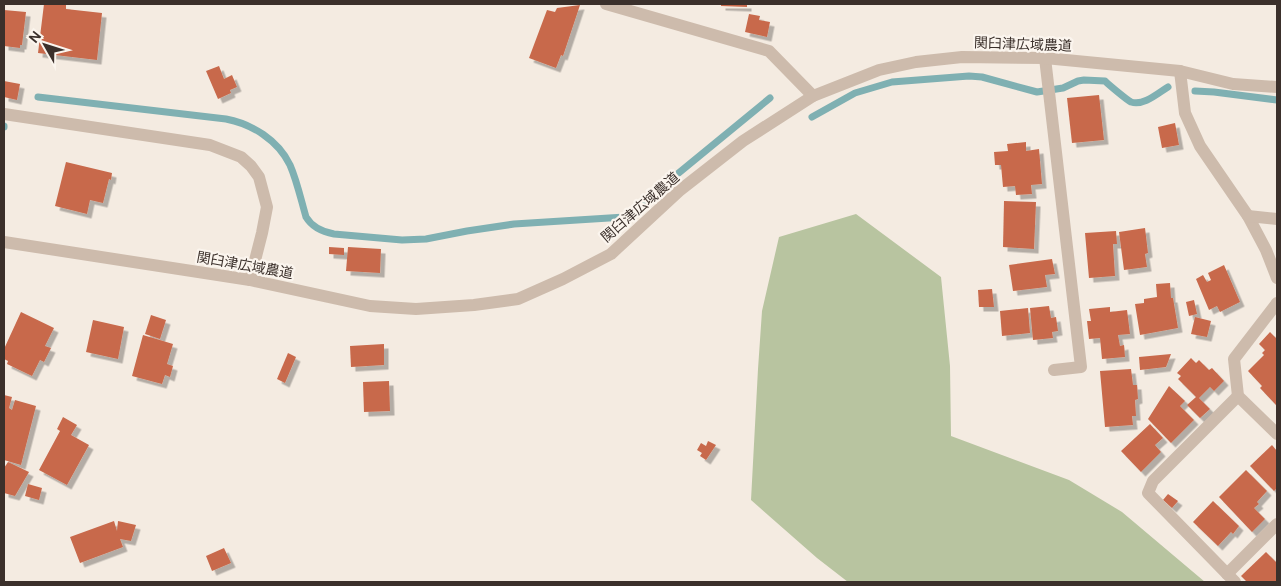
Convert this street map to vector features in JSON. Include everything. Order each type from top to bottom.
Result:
[{"type":"street","points":[[606,4],[768,51],[813,96]]},
{"type":"street","name":"関臼津広域農道","points":[[4,242],[250,280],[370,306],[416,310],[474,305],[518,299],[563,279],[611,254],[679,191],[743,142],[813,96],[879,70],[916,62],[962,57],[1045,58],[1180,71],[1233,84],[1277,87]]},
{"type":"street","points":[[1045,58],[1081,367],[1054,370]]},
{"type":"street","points":[[1180,71],[1185,113],[1200,146],[1248,216],[1266,250],[1277,278]]},
{"type":"street","points":[[4,114],[210,146],[242,157],[259,177],[267,207],[250,280]]},
{"type":"street","points":[[1248,216],[1277,218]]},
{"type":"street","points":[[1277,303],[1234,359],[1238,396],[1277,434]]},
{"type":"street","points":[[1238,396],[1153,481],[1148,493],[1231,578],[1277,524]]},
{"type":"green space","points":[[856,214],[941,277],[950,366],[951,436],[1069,480],[1122,512],[1205,582],[848,582],[817,558],[751,500],[762,311],[779,237]]},
{"type":"building","points":[[44,4],[66,5],[66,9],[102,13],[97,60],[38,53]]},
{"type":"building","points":[[721,4],[747,4],[747,7],[721,6]]},
{"type":"building","points":[[580,5],[563,56],[561,55],[556,68],[529,58],[547,10],[555,12],[557,8]]},
{"type":"building","points":[[4,10],[26,12],[20,48],[4,46]]},
{"type":"building","points":[[749,14],[760,16],[759,20],[770,22],[767,37],[745,32]]},
{"type":"building","points":[[219,66],[224,79],[232,75],[237,87],[230,90],[231,93],[218,99],[206,71]]},
{"type":"building","points":[[4,81],[20,84],[17,100],[4,97]]},
{"type":"building","points":[[1099,95],[1104,140],[1072,143],[1067,98]]},
{"type":"building","points":[[1175,123],[1179,145],[1162,148],[1158,127]]},
{"type":"building","points":[[1026,142],[1026,151],[1039,149],[1042,184],[1031,185],[1032,194],[1016,195],[1015,186],[1003,187],[1001,165],[995,165],[994,152],[1008,151],[1007,144]]},
{"type":"building","points":[[66,162],[112,173],[103,203],[90,200],[87,214],[55,206]]},
{"type":"building","points":[[1004,201],[1036,202],[1034,249],[1003,247]]},
{"type":"building","points":[[1145,228],[1148,253],[1145,254],[1147,267],[1124,270],[1119,232]]},
{"type":"building","points":[[1116,231],[1117,244],[1113,244],[1115,276],[1089,278],[1085,233]]},
{"type":"building","points":[[329,247],[344,248],[344,255],[329,254]]},
{"type":"building","points":[[348,247],[381,249],[380,273],[346,271]]},
{"type":"building","points":[[1052,259],[1055,274],[1045,275],[1047,287],[1013,291],[1009,265]]},
{"type":"building","points":[[1224,265],[1240,302],[1220,312],[1217,306],[1209,310],[1196,279],[1203,275],[1207,282],[1211,280],[1208,273]]},
{"type":"building","points":[[1170,283],[1171,298],[1173,298],[1178,328],[1140,335],[1135,304],[1144,303],[1144,299],[1157,297],[1156,284]]},
{"type":"building","points":[[992,289],[994,307],[979,307],[978,290]]},
{"type":"building","points":[[1194,300],[1197,314],[1189,316],[1186,302]]},
{"type":"building","points":[[1049,306],[1051,318],[1056,317],[1058,331],[1052,332],[1053,338],[1033,340],[1030,308]]},
{"type":"building","points":[[1110,307],[1110,312],[1127,310],[1130,334],[1118,335],[1120,346],[1124,345],[1125,357],[1102,359],[1100,338],[1089,339],[1087,321],[1091,321],[1089,309]]},
{"type":"building","points":[[1028,308],[1030,333],[1002,336],[1000,311]]},
{"type":"building","points":[[21,312],[54,328],[45,346],[51,348],[44,362],[40,360],[32,376],[7,364],[8,361],[4,359],[4,349]]},
{"type":"building","points":[[151,315],[166,320],[160,339],[145,334]]},
{"type":"building","points":[[1195,317],[1211,321],[1207,337],[1191,334]]},
{"type":"building","points":[[93,320],[124,327],[118,359],[86,352]]},
{"type":"building","points":[[1270,332],[1277,339],[1276,405],[1260,388],[1262,386],[1248,371],[1264,355],[1262,353],[1265,350],[1259,344]]},
{"type":"building","points":[[143,335],[173,344],[167,364],[173,366],[170,377],[165,375],[162,384],[132,376]]},
{"type":"building","points":[[384,344],[384,365],[351,367],[350,346]]},
{"type":"building","points":[[288,353],[296,357],[285,383],[277,379]]},
{"type":"building","points":[[1171,354],[1166,367],[1140,370],[1139,357]]},
{"type":"building","points":[[1191,358],[1196,363],[1199,360],[1209,370],[1212,368],[1224,381],[1214,391],[1210,387],[1199,398],[1210,409],[1200,418],[1187,405],[1196,397],[1178,379],[1181,376],[1177,373]]},
{"type":"building","points":[[1131,369],[1133,385],[1137,385],[1138,399],[1135,400],[1136,416],[1132,416],[1133,425],[1105,427],[1100,371]]},
{"type":"building","points":[[389,381],[390,411],[364,412],[363,382]]},
{"type":"building","points":[[1169,386],[1185,401],[1180,406],[1194,420],[1171,443],[1148,419]]},
{"type":"building","points":[[4,395],[12,397],[9,408],[12,410],[15,400],[36,406],[21,465],[4,460]]},
{"type":"building","points":[[63,417],[77,425],[71,435],[89,445],[67,485],[39,470],[60,431],[57,429]]},
{"type":"building","points":[[1150,424],[1163,438],[1155,445],[1161,452],[1141,472],[1121,451]]},
{"type":"building","points":[[708,441],[716,445],[706,460],[700,456],[702,453],[697,450],[701,443],[706,446]]},
{"type":"building","points":[[1272,445],[1277,451],[1277,488],[1274,491],[1250,466]]},
{"type":"building","points":[[8,462],[29,472],[15,496],[4,493],[4,468]]},
{"type":"building","points":[[1246,470],[1267,491],[1257,502],[1259,504],[1254,508],[1265,519],[1252,532],[1219,497]]},
{"type":"building","points":[[28,484],[42,488],[39,500],[25,496]]},
{"type":"building","points":[[1168,494],[1178,501],[1172,508],[1163,500]]},
{"type":"building","points":[[1213,501],[1239,526],[1233,534],[1231,532],[1218,546],[1193,522]]},
{"type":"building","points":[[114,521],[117,531],[118,521],[136,525],[131,541],[120,539],[123,547],[80,563],[70,537]]},
{"type":"building","points":[[224,548],[231,563],[212,571],[206,556]]},
{"type":"building","points":[[1266,552],[1277,563],[1277,582],[1247,582],[1241,576]]},
{"type":"waterway","points":[[812,117],[855,93],[892,82],[969,76],[982,77],[1037,92],[1063,88],[1084,80],[1105,81],[1129,101],[1136,103],[1151,98],[1168,87]]},
{"type":"waterway","points":[[1195,91],[1277,100]]},
{"type":"waterway","points":[[38,97],[236,121],[263,134],[285,156],[295,177],[308,221],[322,230],[334,234],[402,240],[426,239],[514,224],[625,217],[770,98]]}]
